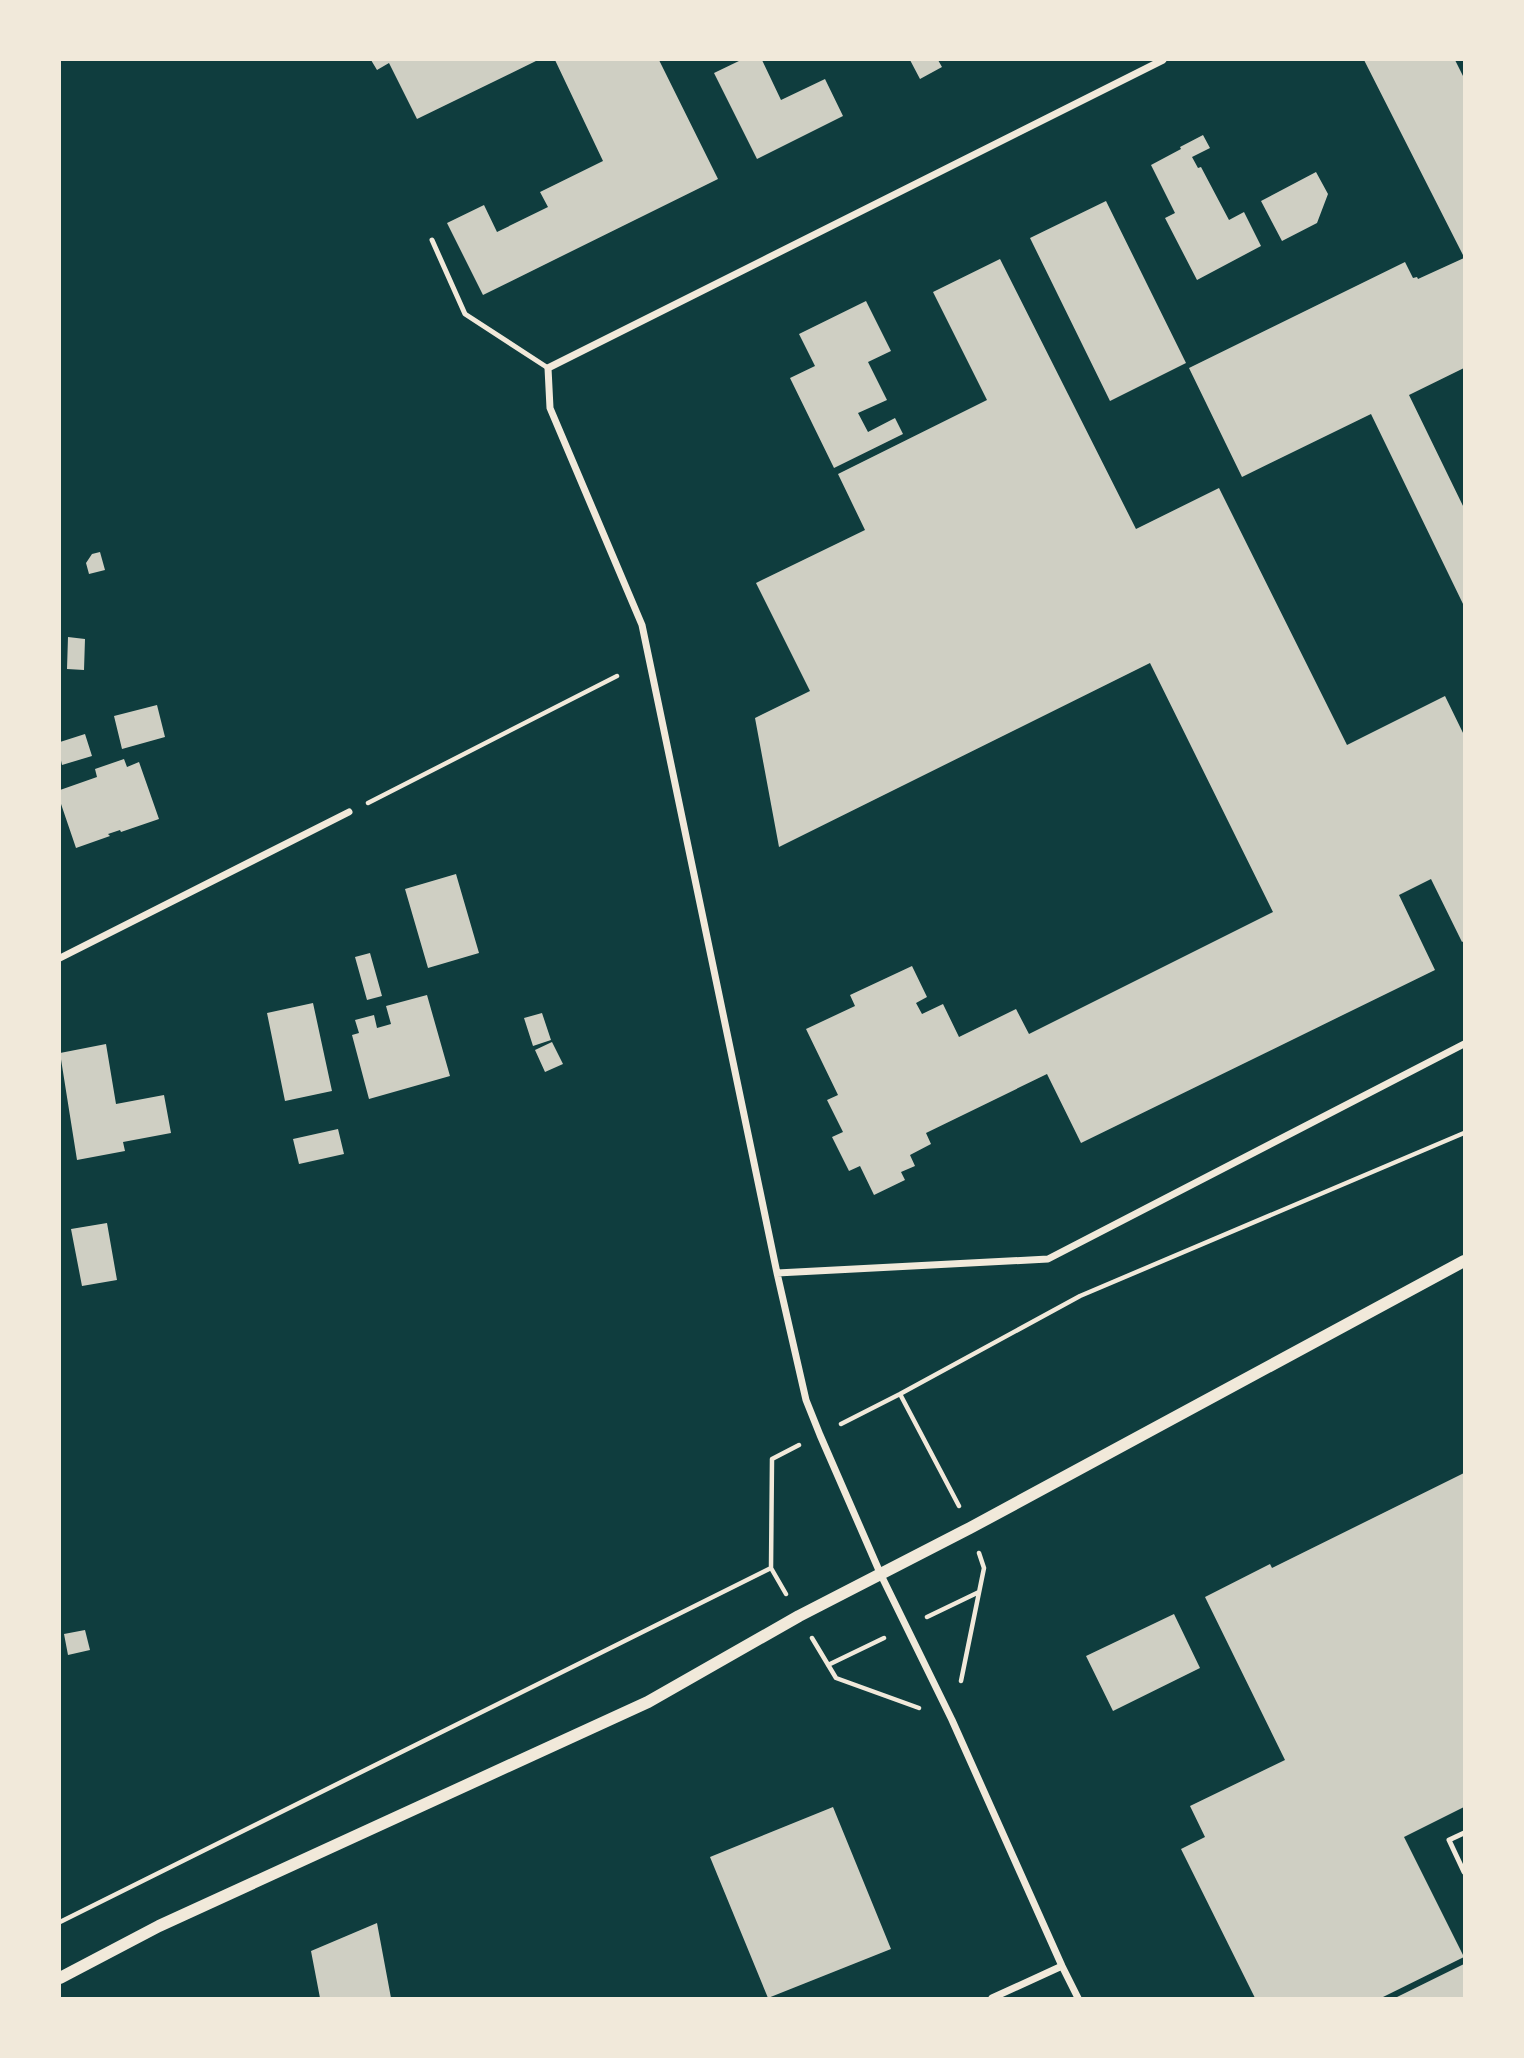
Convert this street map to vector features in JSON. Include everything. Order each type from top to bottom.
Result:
[{"type":"street","points":[[1078,1998],[952,1720],[881,1574],[806,1400],[642,625],[550,408],[548,368],[1163,60]]},
{"type":"street","points":[[60,958],[349,812]]},
{"type":"street","points":[[777,1273],[1048,1259],[1465,1044]]},
{"type":"street","points":[[60,1978],[159,1926],[648,1702],[799,1616],[1465,1261]]},
{"type":"street","points":[[992,1998],[1062,1966]]},
{"type":"lane","points":[[432,240],[465,314],[548,368]]},
{"type":"lane","points":[[1465,1833],[1449,1840],[1465,1872]]},
{"type":"path","points":[[349,812],[617,676]]},
{"type":"path","points":[[60,1922],[771,1568],[772,1459],[1080,1296],[1465,1133]]},
{"type":"building","points":[[371,60],[538,60],[417,119],[389,63],[377,70]]},
{"type":"building","points":[[555,60],[659,60],[718,179],[483,295],[447,223],[484,205],[497,232],[548,207],[540,192],[603,161]]},
{"type":"building","points":[[741,60],[762,60],[781,100],[825,79],[843,116],[757,159],[714,73]]},
{"type":"building","points":[[910,60],[938,60],[942,67],[920,79]]},
{"type":"building","points":[[1364,60],[1455,60],[1464,78],[1464,257]]},
{"type":"building","points":[[1203,135],[1210,148],[1192,157],[1198,168],[1201,167],[1229,220],[1244,212],[1261,246],[1197,280],[1165,218],[1175,213],[1151,165]]},
{"type":"building","points":[[1316,172],[1328,194],[1317,223],[1282,241],[1261,201]]},
{"type":"building","points":[[1106,201],[1186,363],[1110,401],[1030,238]]},
{"type":"building","points":[[1464,258],[1464,368],[1409,395],[1464,508],[1464,606],[1371,414],[1242,477],[1189,368],[1405,262],[1413,278],[1418,279]]},
{"type":"building","points":[[1000,259],[1136,529],[1219,488],[1347,745],[1445,696],[1464,735],[1464,941],[1462,942],[1431,879],[1399,895],[1435,970],[1081,1143],[1047,1074],[926,1133],[931,1144],[910,1155],[915,1166],[901,1172],[905,1180],[874,1195],[860,1166],[849,1171],[832,1137],[843,1132],[827,1100],[838,1095],[806,1029],[855,1006],[850,995],[912,966],[927,997],[916,1003],[922,1014],[943,1004],[959,1037],[1016,1009],[1029,1034],[1273,912],[1150,663],[779,847],[755,718],[810,691],[756,583],[865,530],[838,474],[987,400],[933,292]]},
{"type":"building","points":[[866,301],[891,351],[868,362],[887,400],[858,413],[868,432],[895,418],[903,434],[834,468],[790,378],[815,366],[799,334]]},
{"type":"building","points":[[100,552],[105,570],[89,574],[86,563],[92,554]]},
{"type":"building","points":[[68,637],[85,639],[84,670],[67,669]]},
{"type":"building","points":[[157,705],[165,737],[122,749],[114,716]]},
{"type":"building","points":[[85,734],[92,756],[62,765],[60,742]]},
{"type":"building","points":[[124,759],[127,767],[139,762],[159,819],[108,834],[110,836],[76,848],[60,801],[60,790],[97,777],[95,769]]},
{"type":"building","points":[[456,874],[479,953],[428,968],[405,889]]},
{"type":"building","points":[[370,953],[382,996],[367,1000],[355,957]]},
{"type":"building","points":[[427,995],[450,1076],[369,1099],[352,1035],[359,1033],[355,1020],[374,1015],[377,1028],[391,1024],[386,1006]]},
{"type":"building","points":[[313,1003],[332,1091],[285,1101],[267,1013]]},
{"type":"building","points":[[542,1013],[551,1040],[533,1046],[524,1018]]},
{"type":"building","points":[[552,1042],[563,1064],[545,1072],[535,1050]]},
{"type":"building","points":[[106,1044],[116,1104],[164,1095],[171,1133],[123,1142],[125,1151],[77,1160],[60,1053]]},
{"type":"building","points":[[338,1129],[344,1154],[299,1164],[293,1139]]},
{"type":"building","points":[[107,1223],[117,1280],[82,1286],[71,1229]]},
{"type":"building","points":[[1464,1473],[1464,1807],[1404,1837],[1464,1957],[1381,1998],[1255,1998],[1181,1849],[1205,1837],[1190,1806],[1285,1760],[1205,1597],[1270,1564],[1272,1568]]},
{"type":"building","points":[[1174,1614],[1200,1668],[1113,1711],[1086,1656]]},
{"type":"building","points":[[85,1630],[90,1650],[68,1655],[64,1634]]},
{"type":"building","points":[[833,1807],[891,1949],[768,1998],[710,1857]]},
{"type":"building","points":[[377,1923],[391,1998],[320,1998],[311,1951]]},
{"type":"building","points":[[1464,1964],[1464,1998],[1395,1998]]}]
